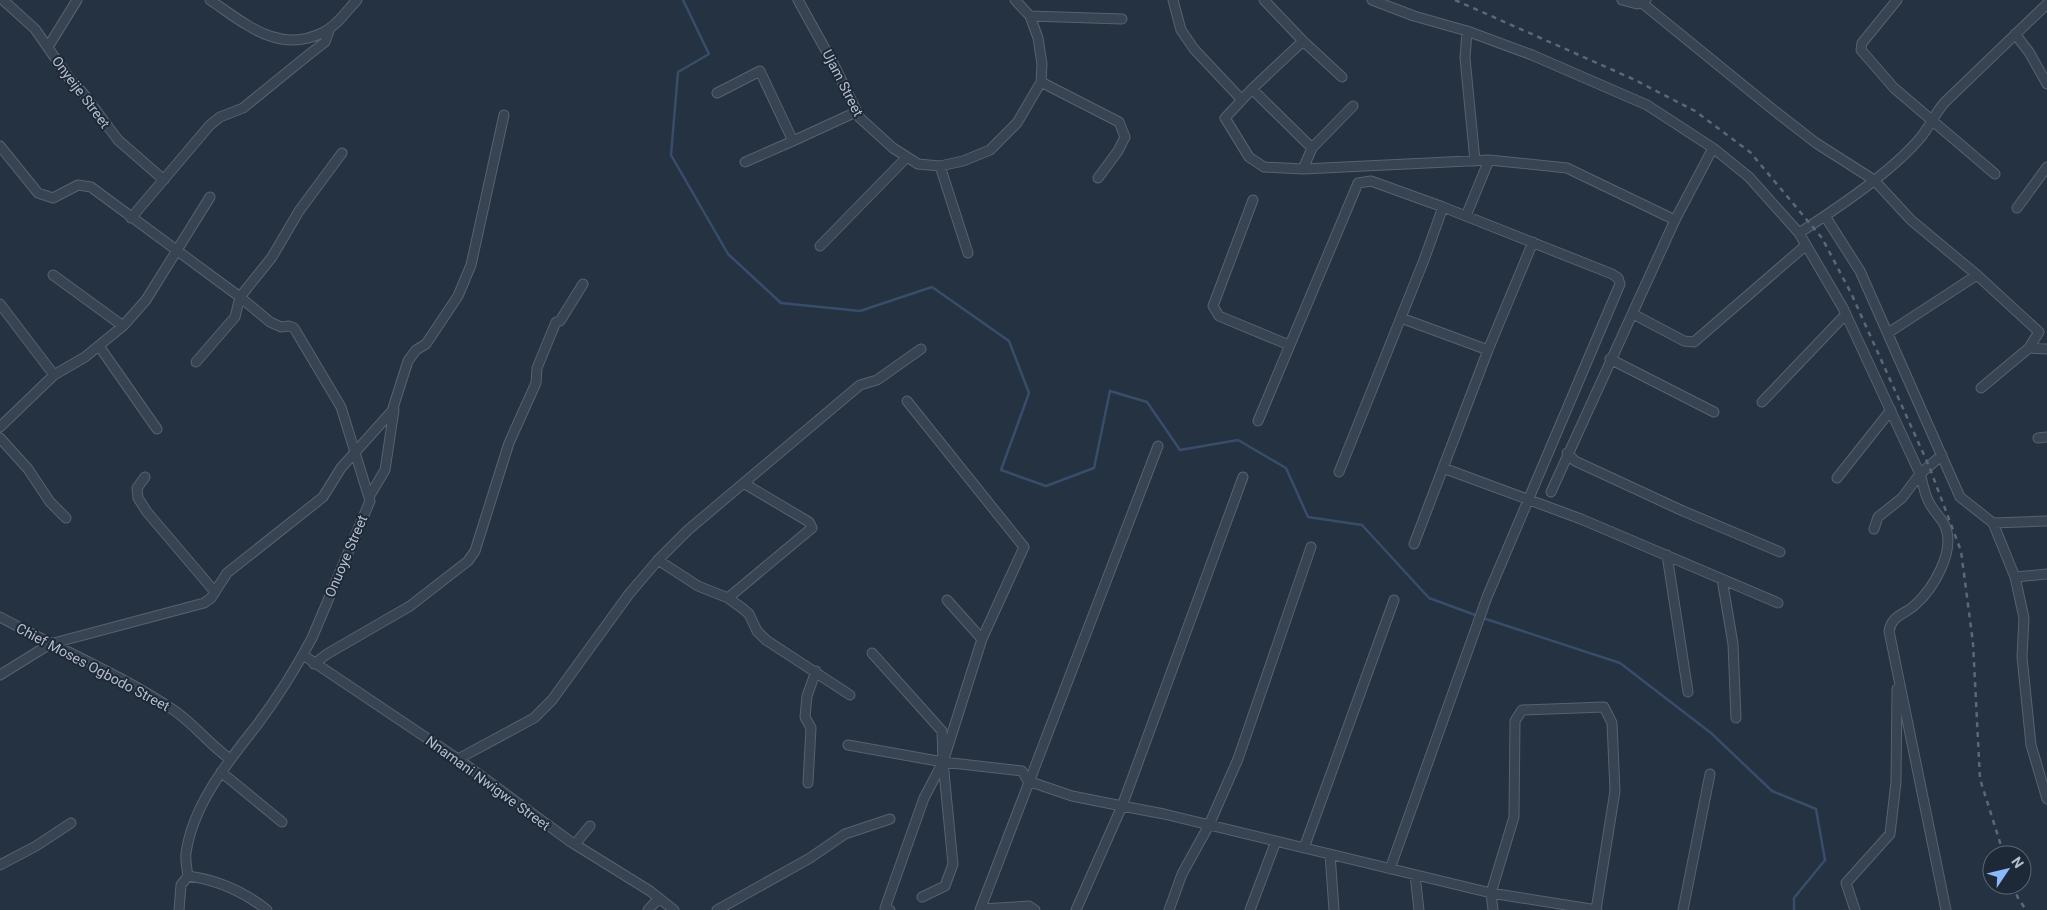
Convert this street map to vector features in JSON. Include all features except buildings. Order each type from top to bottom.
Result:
[{"type":"street","name":"Onyeije Street","points":[[3,0],[30,24],[69,78],[89,100],[118,140],[164,180]]},
{"type":"street","points":[[48,47],[77,0]]},
{"type":"street","points":[[210,0],[253,29],[284,41],[324,32],[358,0]]},
{"type":"street","name":"Ujam Street","points":[[798,0],[834,65],[856,112],[873,132],[918,164],[940,166],[963,161],[990,150],[1017,123],[1041,82]]},
{"type":"street","points":[[1015,0],[1030,16],[1041,56],[1041,82],[1119,122],[1125,137],[1118,151],[1098,178]]},
{"type":"street","points":[[1173,0],[1181,30],[1194,49],[1242,100]]},
{"type":"street","points":[[1264,0],[1303,41],[1342,77]]},
{"type":"street","points":[[1372,0],[1414,16],[1467,31],[1532,55],[1647,105],[1713,148],[1749,177],[1799,233],[1846,314],[1920,474],[1928,500],[1946,528],[1947,553],[1924,598],[1890,622],[1889,631],[1946,910]]},
{"type":"street","points":[[1622,0],[1631,4],[1644,2],[1816,143],[1874,180],[1912,220],[1977,275],[2039,332],[2028,348],[1981,388]]},
{"type":"street","points":[[1897,0],[1862,43],[1861,50],[1894,88],[1995,174]]},
{"type":"street","points":[[1799,233],[1874,180],[1920,137],[1931,119],[1978,68],[2047,4]]},
{"type":"street","points":[[1030,16],[1122,19]]},
{"type":"street","points":[[131,218],[210,125],[220,117],[243,108],[324,42],[330,28]]},
{"type":"street","points":[[1467,31],[1465,58],[1475,161]]},
{"type":"street","points":[[2015,34],[2029,52],[2047,84]]},
{"type":"street","points":[[1303,41],[1252,89],[1225,118],[1249,157],[1264,166],[1303,169],[1489,160],[1567,168],[1676,220]]},
{"type":"street","points":[[717,93],[760,71],[792,141]]},
{"type":"street","points":[[1252,89],[1312,148]]},
{"type":"street","points":[[1303,169],[1312,148],[1353,106]]},
{"type":"street","points":[[745,162],[856,112]]},
{"type":"street","points":[[0,675],[50,644],[204,603],[211,598],[227,573],[323,497],[341,468],[355,455],[392,411],[408,361],[416,350],[426,344],[458,296],[471,265],[504,115]]},
{"type":"street","name":"Onuoye Street","points":[[0,146],[38,193],[53,198],[82,184],[91,187],[240,297],[270,322],[281,327],[289,326],[298,332],[341,407],[370,497],[320,620],[303,655]]},
{"type":"street","points":[[1551,492],[1610,359],[1676,220],[1713,148]]},
{"type":"street","points":[[196,362],[235,317],[240,297],[272,257],[299,211],[342,153]]},
{"type":"street","points":[[820,246],[907,157]]},
{"type":"street","points":[[1466,216],[1489,160]]},
{"type":"street","points":[[940,166],[968,253]]},
{"type":"street","points":[[2017,208],[2047,167]]},
{"type":"street","points":[[1258,422],[1358,184],[1371,181],[1443,206],[1618,278],[1620,284],[1591,348],[1530,499],[1487,597],[1390,868]]},
{"type":"street","points":[[0,427],[54,375],[99,346],[123,326],[146,300],[210,197]]},
{"type":"street","points":[[1253,200],[1213,306],[1219,316],[1290,345]]},
{"type":"street","points":[[1339,472],[1401,318],[1443,206]]},
{"type":"street","points":[[1825,216],[1860,270],[1960,497],[1993,523],[2015,577],[2024,618],[2022,657],[2031,745],[2046,788],[2047,799]]},
{"type":"street","points":[[1414,544],[1488,350],[1532,242]]},
{"type":"street","points":[[1633,314],[1684,341],[1694,342],[1805,246]]},
{"type":"street","points":[[53,275],[123,326]]},
{"type":"street","points":[[1888,333],[1977,275]]},
{"type":"street","points":[[314,664],[410,606],[468,562],[475,551],[509,443],[536,383],[537,368],[542,355],[556,322],[560,321],[583,284]]},
{"type":"street","points":[[0,305],[54,375]]},
{"type":"street","points":[[1762,402],[1846,314]]},
{"type":"street","points":[[1401,318],[1488,350]]},
{"type":"street","points":[[99,346],[157,429]]},
{"type":"street","points":[[2028,348],[2047,349]]},
{"type":"street","points":[[458,759],[540,713],[552,700],[629,594],[658,560],[688,530],[745,484],[860,385],[877,380],[921,349]]},
{"type":"street","points":[[1610,359],[1714,412]]},
{"type":"street","points":[[370,497],[385,470],[396,395]]},
{"type":"street","points":[[890,910],[885,908],[924,798],[943,762],[982,639],[1024,547],[907,402]]},
{"type":"street","points":[[1837,478],[1891,410]]},
{"type":"street","points":[[0,438],[28,469],[50,502],[66,518]]},
{"type":"street","points":[[1035,910],[1030,906],[980,910],[1158,446]]},
{"type":"street","points":[[1567,454],[1574,461],[1683,511],[1780,552]]},
{"type":"street","points":[[1874,529],[1878,517],[1902,498],[1920,474],[1942,455]]},
{"type":"street","points":[[1443,468],[1530,499],[1668,555],[1778,603]]},
{"type":"street","points":[[145,477],[137,488],[138,498],[147,512],[215,592]]},
{"type":"street","points":[[1076,910],[1122,806],[1243,477]]},
{"type":"street","points":[[728,598],[812,528],[809,522],[745,484]]},
{"type":"street","points":[[1993,523],[2047,521]]},
{"type":"street","points":[[1168,910],[1190,855],[1209,825],[1238,759],[1311,548]]},
{"type":"street","points":[[1668,555],[1688,692]]},
{"type":"street","points":[[658,560],[698,586],[728,598],[749,614],[757,631],[766,640],[850,695]]},
{"type":"street","points":[[2015,577],[2047,574]]},
{"type":"street","points":[[1722,579],[1733,644],[1736,718]]},
{"type":"street","points":[[947,600],[982,639]]},
{"type":"street","points":[[1304,848],[1394,600]]},
{"type":"street","name":"Chief Moses Ogbodo Street","points":[[0,617],[126,683],[176,712],[215,749],[230,759]]},
{"type":"street","points":[[872,653],[942,731],[943,762],[953,864],[945,886],[922,897]]},
{"type":"street","points":[[179,910],[181,885],[188,876],[186,854],[199,811],[221,772],[288,681],[303,655]]},
{"type":"street","name":"Nnamani Nwigwe Street","points":[[303,655],[458,759],[575,844],[659,898],[674,910]]},
{"type":"street","points":[[808,783],[811,728],[805,717],[807,696],[816,671]]},
{"type":"street","points":[[1855,910],[1846,883],[1890,834],[1896,782],[1897,672]]},
{"type":"street","points":[[848,745],[943,762],[1022,771],[1028,781],[1072,796],[1209,825],[1491,893],[1596,910],[1614,791],[1612,723],[1604,707],[1522,710],[1515,721],[1514,818],[1491,893],[1493,910]]},
{"type":"street","points":[[221,772],[282,822]]},
{"type":"street","points":[[1683,910],[1710,774]]},
{"type":"street","points":[[717,910],[810,858],[845,834],[890,819]]},
{"type":"street","points":[[0,865],[36,846],[71,823]]},
{"type":"street","points":[[575,844],[590,826]]},
{"type":"street","points":[[1252,907],[1276,841]]},
{"type":"street","points":[[1330,854],[1334,910]]},
{"type":"street","points":[[1416,875],[1419,910]]},
{"type":"street","points":[[188,876],[221,882],[254,900],[266,910]]},
{"type":"street","points":[[648,910],[659,898]]},
{"type":"waterway","points":[[683,0],[709,54],[678,72],[671,155],[728,254],[781,303],[860,311],[932,287],[1009,341],[1029,393],[1001,470],[1046,486],[1094,468],[1110,391],[1147,402],[1180,450],[1238,440],[1286,468],[1308,517],[1362,525],[1429,598],[1478,616]]},
{"type":"waterway","points":[[1483,618],[1620,663],[1711,733],[1772,791],[1816,809],[1825,860],[1794,898],[1794,910]]},
{"type":"railway","points":[[1455,0],[1633,79],[1695,111],[1750,152],[1822,238],[1851,293],[1929,466],[1961,551],[1973,643],[1980,779],[2001,845]]},
{"type":"railway","points":[[2017,895],[2026,910]]}]
